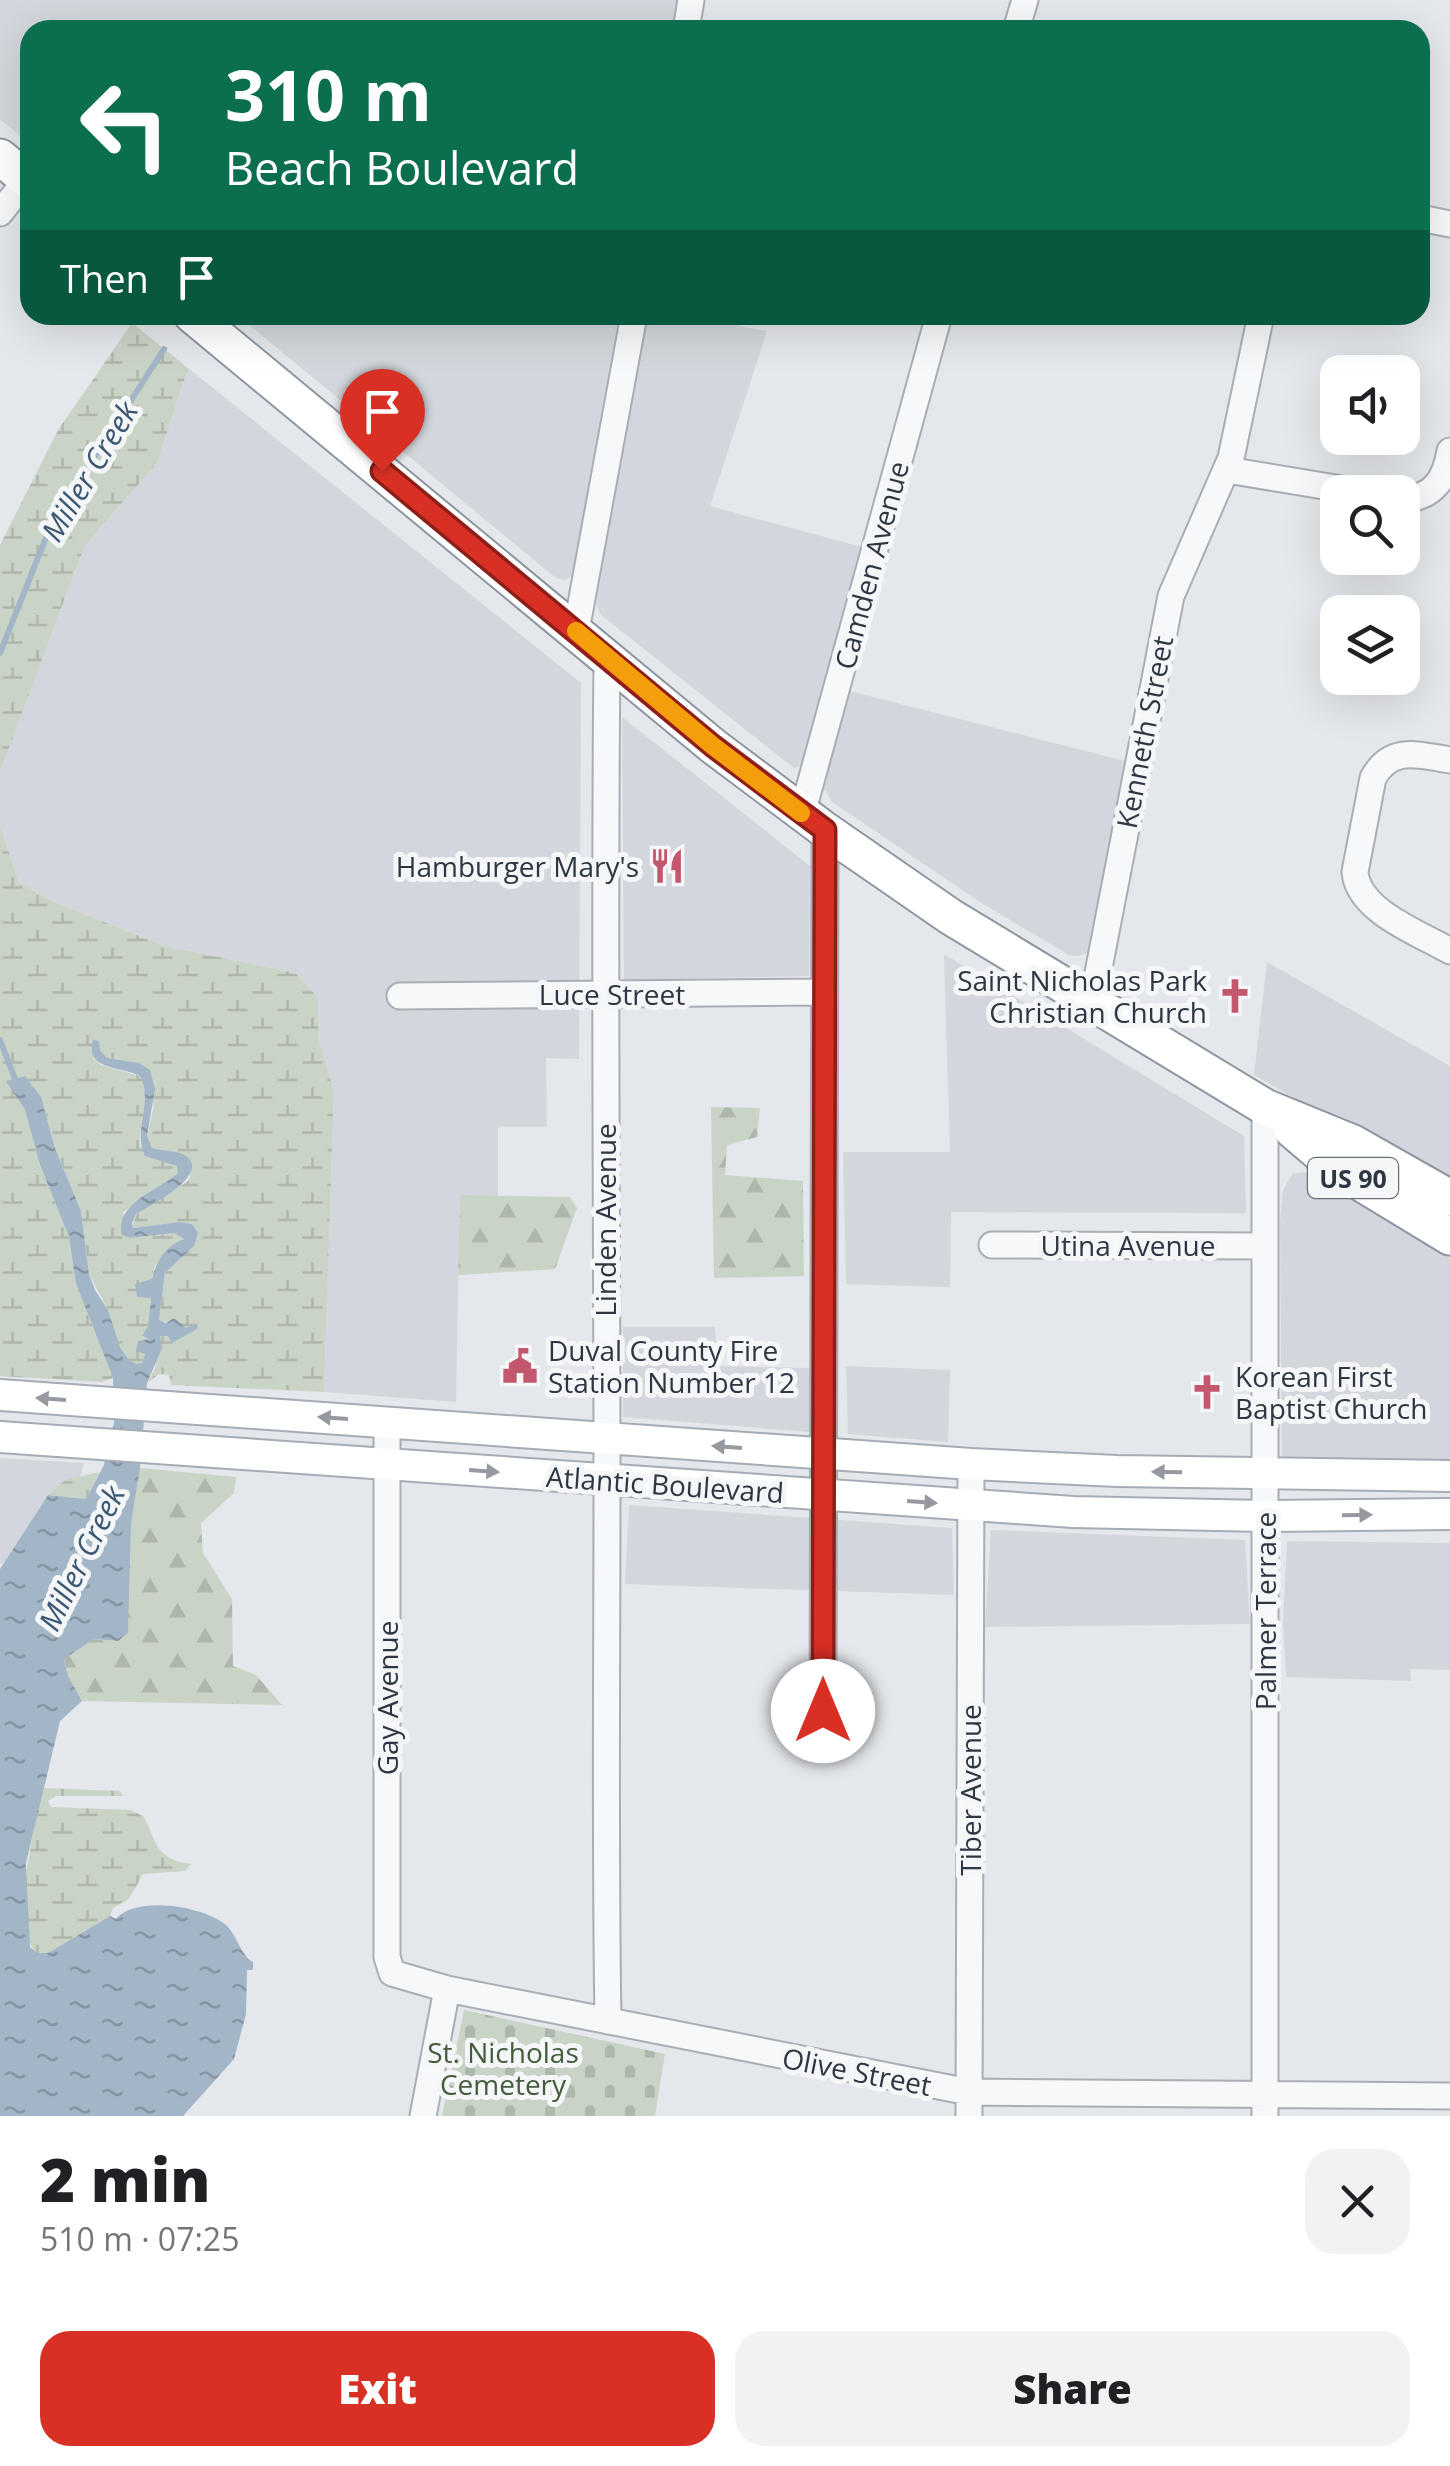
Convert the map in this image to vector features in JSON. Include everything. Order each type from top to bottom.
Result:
[{"type":"highway","name":"US 90","points":[[204,325],[713,746],[814,822],[951,917],[1264,1107],[1353,1143],[1450,1198]]},
{"type":"highway","name":"US 90","points":[[1264,1107],[1338,1169],[1450,1237]]},
{"type":"main road","name":"Atlantic Boulevard","points":[[0,1395],[970,1464],[1117,1471],[1450,1476]]},
{"type":"main road","name":"Atlantic Boulevard","points":[[0,1437],[1073,1512],[1450,1514]]},
{"type":"street","points":[[0,212],[19,172]]},
{"type":"street","points":[[576,631],[632,325]]},
{"type":"street","name":"Camden Avenue","points":[[823,1711],[823,992],[814,822],[936,325]]},
{"type":"street","name":"Kenneth Street","points":[[1092,1004],[1170,596],[1238,436],[1259,325]]},
{"type":"street","points":[[1420,497],[1430,492],[1447,469],[1450,451]]},
{"type":"street","points":[[1226,470],[1320,485]]},
{"type":"street","name":"Linden Avenue","points":[[607,659],[604,1814],[608,2021]]},
{"type":"street","points":[[1450,760],[1409,753],[1388,758],[1378,767],[1356,872],[1356,884],[1373,907],[1450,951]]},
{"type":"street","name":"Luce Street","points":[[400,996],[823,992]]},
{"type":"street","name":"Palmer Terrace","points":[[1264,1107],[1265,2105]]},
{"type":"street","name":"Utina Avenue","points":[[992,1245],[1264,1246]]},
{"type":"street","name":"Gay Avenue","points":[[387,1422],[388,1957],[392,1973]]},
{"type":"street","name":"Tiber Avenue","points":[[970,1464],[970,2104]]},
{"type":"street","name":"Olive Street","points":[[392,1973],[970,2104],[1265,2105],[1450,2096]]},
{"type":"street","points":[[423,2116],[447,1988]]},
{"type":"shaded area","points":[[0,0],[679,0],[675,20],[20,20],[20,136],[0,119]]},
{"type":"shaded area","points":[[249,325],[620,325],[575,573],[566,580],[556,578]]},
{"type":"shaded area","points":[[643,325],[735,325],[767,331],[710,506],[865,548],[804,764],[794,768],[601,615],[596,604]]},
{"type":"shaded area","points":[[188,368],[581,683],[579,1059],[546,1058],[547,1127],[498,1127],[498,1196],[460,1196],[456,1402],[324,1392],[334,1091],[318,1037],[318,998],[296,973],[164,946],[59,904],[19,883],[0,824],[0,772],[84,547],[157,463]]},
{"type":"shaded area","points":[[849,691],[1129,762],[1090,952],[1069,955],[980,902],[832,802],[824,789]]},
{"type":"shaded area","points":[[622,717],[810,866],[809,976],[624,980]]},
{"type":"shaded area","points":[[944,954],[1244,1136],[1246,1213],[951,1212],[950,1287],[846,1284],[843,1152],[950,1152]]},
{"type":"shaded area","points":[[1267,962],[1450,1066],[1450,1187],[1254,1075]]},
{"type":"shaded area","points":[[1304,1172],[1450,1258],[1450,1460],[1282,1459],[1280,1223],[1283,1190],[1293,1173]]},
{"type":"shaded area","points":[[623,1327],[715,1327],[718,1366],[812,1368],[810,1432],[623,1417]]},
{"type":"shaded area","points":[[846,1366],[950,1370],[948,1442],[848,1434]]},
{"type":"shaded area","points":[[0,1458],[84,1463],[80,1478],[65,1480],[48,1495],[3,1564],[0,1564]]},
{"type":"shaded area","points":[[629,1505],[952,1528],[954,1595],[625,1584]]},
{"type":"shaded area","points":[[991,1530],[1245,1540],[1250,1624],[985,1627]]},
{"type":"shaded area","points":[[1287,1541],[1450,1543],[1450,1670],[1410,1669],[1411,1681],[1286,1677],[1283,1623]]},
{"type":"green space","points":[[131,325],[188,368],[157,463],[84,547],[0,772],[0,545],[58,430]]},
{"type":"green space","points":[[0,824],[19,883],[59,904],[164,946],[296,973],[318,998],[318,1037],[334,1091],[324,1392],[171,1385],[169,1375],[159,1374],[147,1383],[155,1369],[160,1335],[168,1336],[172,1343],[186,1328],[159,1320],[165,1273],[194,1246],[180,1222],[132,1228],[136,1214],[188,1181],[192,1171],[166,1152],[152,1148],[147,1137],[154,1105],[139,1063],[107,1058],[100,1050],[93,1058],[101,1065],[140,1076],[145,1101],[140,1146],[177,1166],[179,1173],[123,1212],[130,1238],[174,1233],[184,1239],[155,1265],[152,1279],[146,1283],[147,1296],[151,1298],[143,1337],[151,1339],[138,1365],[121,1349],[108,1310],[89,1274],[81,1211],[48,1121],[7,1082],[25,1110],[40,1165],[69,1237],[76,1284],[113,1378],[102,1382],[0,1376]]},
{"type":"green space","points":[[711,1107],[760,1108],[757,1137],[727,1145],[725,1175],[803,1181],[804,1276],[714,1278]]},
{"type":"green space","points":[[460,1195],[570,1197],[577,1208],[555,1269],[458,1275]]},
{"type":"green space","points":[[140,1468],[236,1477],[234,1493],[201,1523],[203,1553],[232,1599],[233,1666],[256,1675],[282,1705],[82,1701],[68,1676],[64,1658],[94,1639],[118,1641]]},
{"type":"green space","points":[[100,1472],[86,1499],[48,1495],[65,1480]]},
{"type":"green space","points":[[44,1788],[120,1791],[123,1796],[55,1796],[48,1801],[51,1807],[131,1810],[144,1817],[164,1854],[191,1864],[185,1871],[143,1874],[129,1899],[113,1908],[110,1916],[48,1953],[37,1954],[29,1940],[25,1898],[30,1849]]},
{"type":"green space","name":"St. Nicholas Cemetery","points":[[464,2010],[665,2054],[655,2116],[442,2116]]},
{"type":"water","points":[[93,1040],[99,1041],[107,1058],[139,1063],[150,1070],[155,1089],[147,1136],[152,1148],[181,1153],[191,1162],[186,1179],[136,1214],[132,1223],[133,1228],[179,1222],[192,1224],[198,1233],[194,1246],[165,1273],[159,1320],[166,1323],[174,1318],[186,1328],[197,1324],[197,1329],[172,1343],[168,1336],[160,1336],[162,1348],[147,1383],[131,1524],[128,1633],[118,1641],[94,1639],[64,1659],[68,1676],[82,1701],[60,1721],[26,1863],[30,1947],[37,1953],[48,1953],[110,1916],[116,1919],[139,1907],[170,1906],[202,1913],[226,1925],[253,1962],[253,1970],[247,1970],[246,2014],[234,2059],[183,2116],[0,2116],[0,1569],[48,1495],[86,1499],[104,1465],[114,1423],[113,1378],[76,1284],[69,1237],[40,1165],[25,1110],[6,1081],[25,1076],[41,1097],[55,1148],[81,1211],[89,1274],[108,1310],[121,1349],[137,1364],[142,1363],[145,1354],[136,1351],[138,1341],[150,1339],[142,1336],[148,1326],[151,1298],[137,1297],[135,1284],[152,1279],[163,1254],[184,1239],[174,1233],[130,1238],[122,1235],[121,1224],[131,1206],[178,1173],[177,1166],[145,1156],[141,1136],[145,1096],[140,1076],[99,1062],[92,1050]]},
{"type":"waterway","name":"Miller Creek","points":[[0,653],[51,525],[164,349]]},
{"type":"waterway","name":"Miller Creek","points":[[0,1040],[15,1079]]},
{"type":"slow traffic","points":[[576,631],[713,746],[801,813]]},
{"type":"place","name":"Hamburger Mary's","points":[[667,866]]},
{"type":"place","name":"Saint Nicholas Park Christian Church","points":[[1235,996]]},
{"type":"place","name":"Duval County Fire Station Number 12","points":[[520,1366]]},
{"type":"place","name":"Korean First Baptist Church","points":[[1207,1392]]},
{"type":"route","points":[[382,471],[713,746],[825,830],[823,1711]]}]
